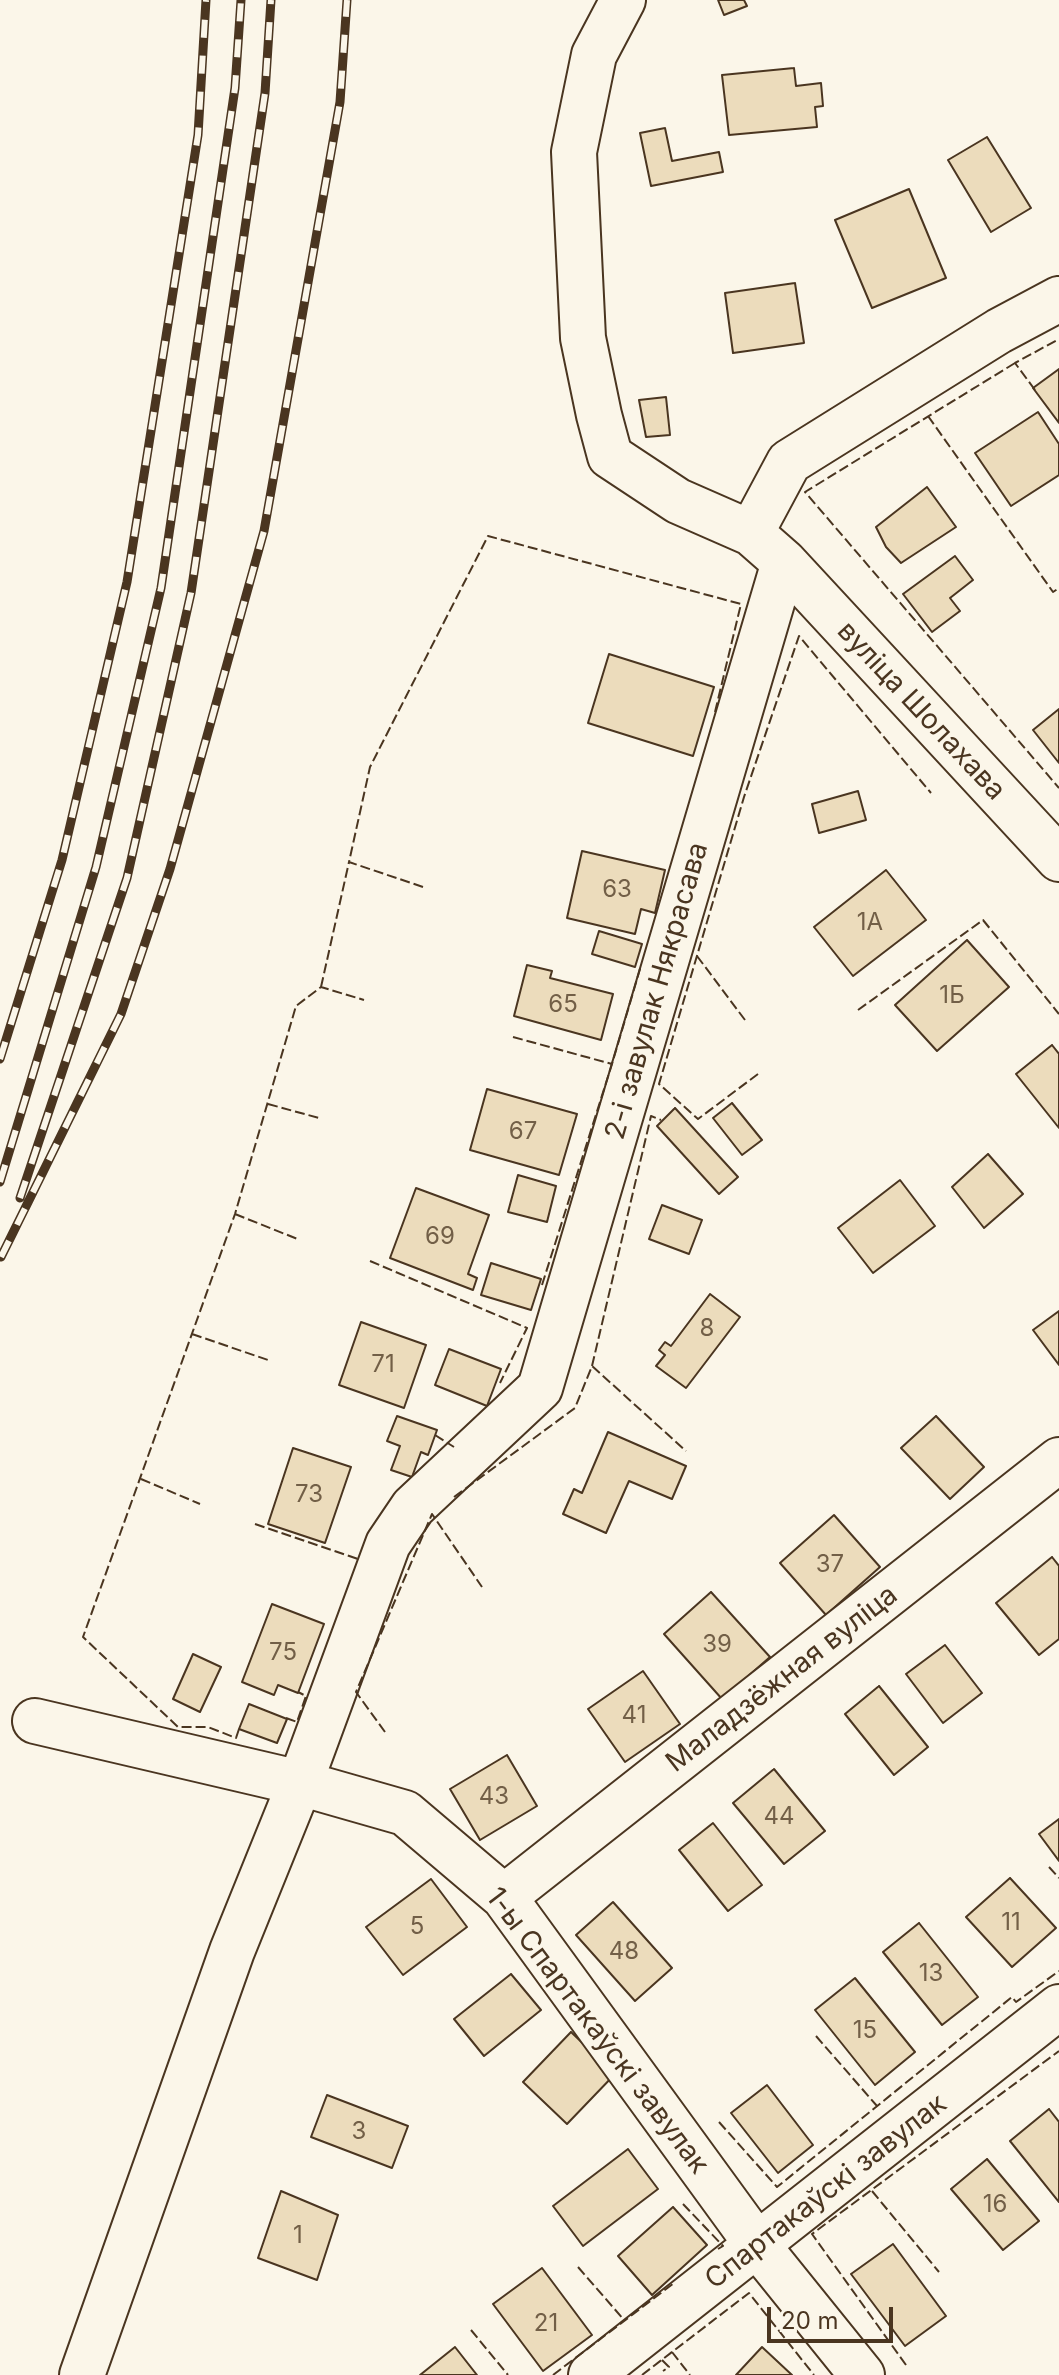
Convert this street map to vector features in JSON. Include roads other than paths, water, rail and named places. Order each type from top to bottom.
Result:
[{"type":"street","points":[[623,0],[594,55],[574,152],[583,338],[610,456],[678,501],[751,533],[784,562]]},
{"type":"street","points":[[751,533],[789,462],[999,331],[1059,299]]},
{"type":"street","name":"вуліца Шолахава","points":[[784,562],[1059,859]]},
{"type":"street","name":"2-і завулак Някрасава","points":[[82,2375],[232,1951],[300,1783],[388,1544],[413,1507],[540,1388],[784,562]]},
{"type":"street","name":"Маладзёжная вуліца","points":[[504,1897],[1059,1460]]},
{"type":"street","name":"1-ы Спартакаўскі завулак","points":[[35,1721],[300,1783],[405,1813],[504,1897],[758,2246],[862,2375]]},
{"type":"street","name":"Спартакаўскі завулак","points":[[591,2375],[1059,2007]]},
{"type":"railway","points":[[0,1059],[62,860],[127,582],[198,135],[206,0]]},
{"type":"railway","points":[[0,1182],[96,867],[161,588],[235,88],[241,0]]},
{"type":"railway","points":[[20,1198],[127,878],[191,593],[265,93],[271,0]]},
{"type":"railway","points":[[1,1257],[121,1014],[170,869],[264,531],[340,102],[347,0]]}]
